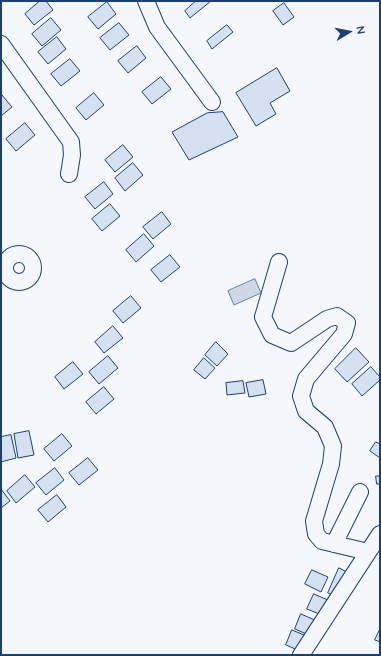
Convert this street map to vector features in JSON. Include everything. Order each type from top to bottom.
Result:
[{"type":"street","points":[[146,1],[157,28],[212,102]]},
{"type":"street","points":[[1,44],[71,142],[72,155],[69,174]]},
{"type":"street","points":[[279,262],[264,317],[272,335],[291,343],[327,319],[337,316],[347,323],[344,334],[306,379],[301,396],[306,411],[325,427],[333,446],[331,464],[314,521],[316,534],[322,541],[368,552]]},
{"type":"street","points":[[334,544],[360,492]]},
{"type":"street","points":[[301,655],[380,534]]},
{"type":"shaded area","points":[[255,279],[261,293],[234,305],[228,291]]},
{"type":"building","points":[[40,1],[46,1],[53,10],[34,25],[25,14]]},
{"type":"building","points":[[196,1],[211,1],[190,18],[185,11]]},
{"type":"building","points":[[107,2],[116,14],[98,29],[88,17]]},
{"type":"building","points":[[284,3],[294,17],[283,25],[273,11]]},
{"type":"building","points":[[51,18],[61,30],[42,46],[32,34]]},
{"type":"building","points":[[119,23],[129,35],[110,50],[100,38]]},
{"type":"building","points":[[227,25],[233,32],[212,49],[207,41]]},
{"type":"building","points":[[57,37],[66,49],[48,64],[38,52]]},
{"type":"building","points":[[137,46],[146,58],[128,73],[118,61]]},
{"type":"building","points":[[70,59],[80,71],[61,86],[51,74]]},
{"type":"building","points":[[277,68],[290,91],[270,103],[276,114],[256,126],[236,93]]},
{"type":"building","points":[[161,77],[171,89],[152,104],[142,92]]},
{"type":"building","points":[[94,93],[104,105],[86,120],[76,108]]},
{"type":"building","points":[[2,95],[12,107],[1,116],[1,96]]},
{"type":"building","points":[[223,112],[238,137],[189,160],[172,132],[207,113]]},
{"type":"building","points":[[25,123],[35,135],[16,151],[6,139]]},
{"type":"building","points":[[123,145],[133,157],[115,172],[105,160]]},
{"type":"building","points":[[133,163],[143,175],[125,191],[115,178]]},
{"type":"building","points":[[104,182],[113,194],[95,209],[85,197]]},
{"type":"building","points":[[110,204],[120,216],[102,231],[92,219]]},
{"type":"building","points":[[162,212],[171,224],[153,239],[143,227]]},
{"type":"building","points":[[144,234],[154,246],[136,262],[126,250]]},
{"type":"building","points":[[170,255],[180,267],[161,282],[151,270]]},
{"type":"building","points":[[131,296],[141,308],[123,323],[113,311]]},
{"type":"building","points":[[113,326],[123,338],[104,353],[95,342]]},
{"type":"building","points":[[216,342],[228,354],[217,366],[205,355]]},
{"type":"building","points":[[356,348],[369,362],[347,382],[335,369]]},
{"type":"building","points":[[108,356],[118,368],[99,384],[89,372]]},
{"type":"building","points":[[204,358],[215,368],[205,379],[194,370]]},
{"type":"building","points":[[73,362],[83,374],[64,389],[55,377]]},
{"type":"building","points":[[371,367],[380,377],[380,380],[362,396],[352,384]]},
{"type":"building","points":[[263,380],[266,394],[249,397],[246,383]]},
{"type":"building","points":[[243,381],[245,393],[227,395],[226,383]]},
{"type":"building","points":[[104,387],[114,399],[96,414],[86,402]]},
{"type":"building","points":[[29,431],[34,455],[18,458],[14,434]]},
{"type":"building","points":[[62,434],[72,446],[54,461],[44,449]]},
{"type":"building","points":[[11,435],[16,458],[1,462],[1,437]]},
{"type":"building","points":[[376,442],[380,444],[380,458],[370,451]]},
{"type":"building","points":[[88,458],[98,470],[79,485],[69,473]]},
{"type":"building","points":[[55,468],[64,480],[46,495],[36,483]]},
{"type":"building","points":[[25,475],[35,487],[16,503],[7,491]]},
{"type":"building","points":[[376,476],[380,476],[380,484],[377,484]]},
{"type":"building","points":[[1,489],[10,501],[1,508]]},
{"type":"building","points":[[57,495],[66,507],[48,522],[38,510]]},
{"type":"building","points":[[339,568],[347,572],[337,597],[328,593]]},
{"type":"building","points":[[312,570],[328,577],[321,592],[305,584]]},
{"type":"building","points":[[314,594],[330,601],[324,616],[307,609]]},
{"type":"building","points":[[301,614],[317,621],[311,636],[295,629]]},
{"type":"building","points":[[380,629],[380,642],[375,640]]},
{"type":"building","points":[[292,630],[309,637],[302,652],[286,645]]}]
